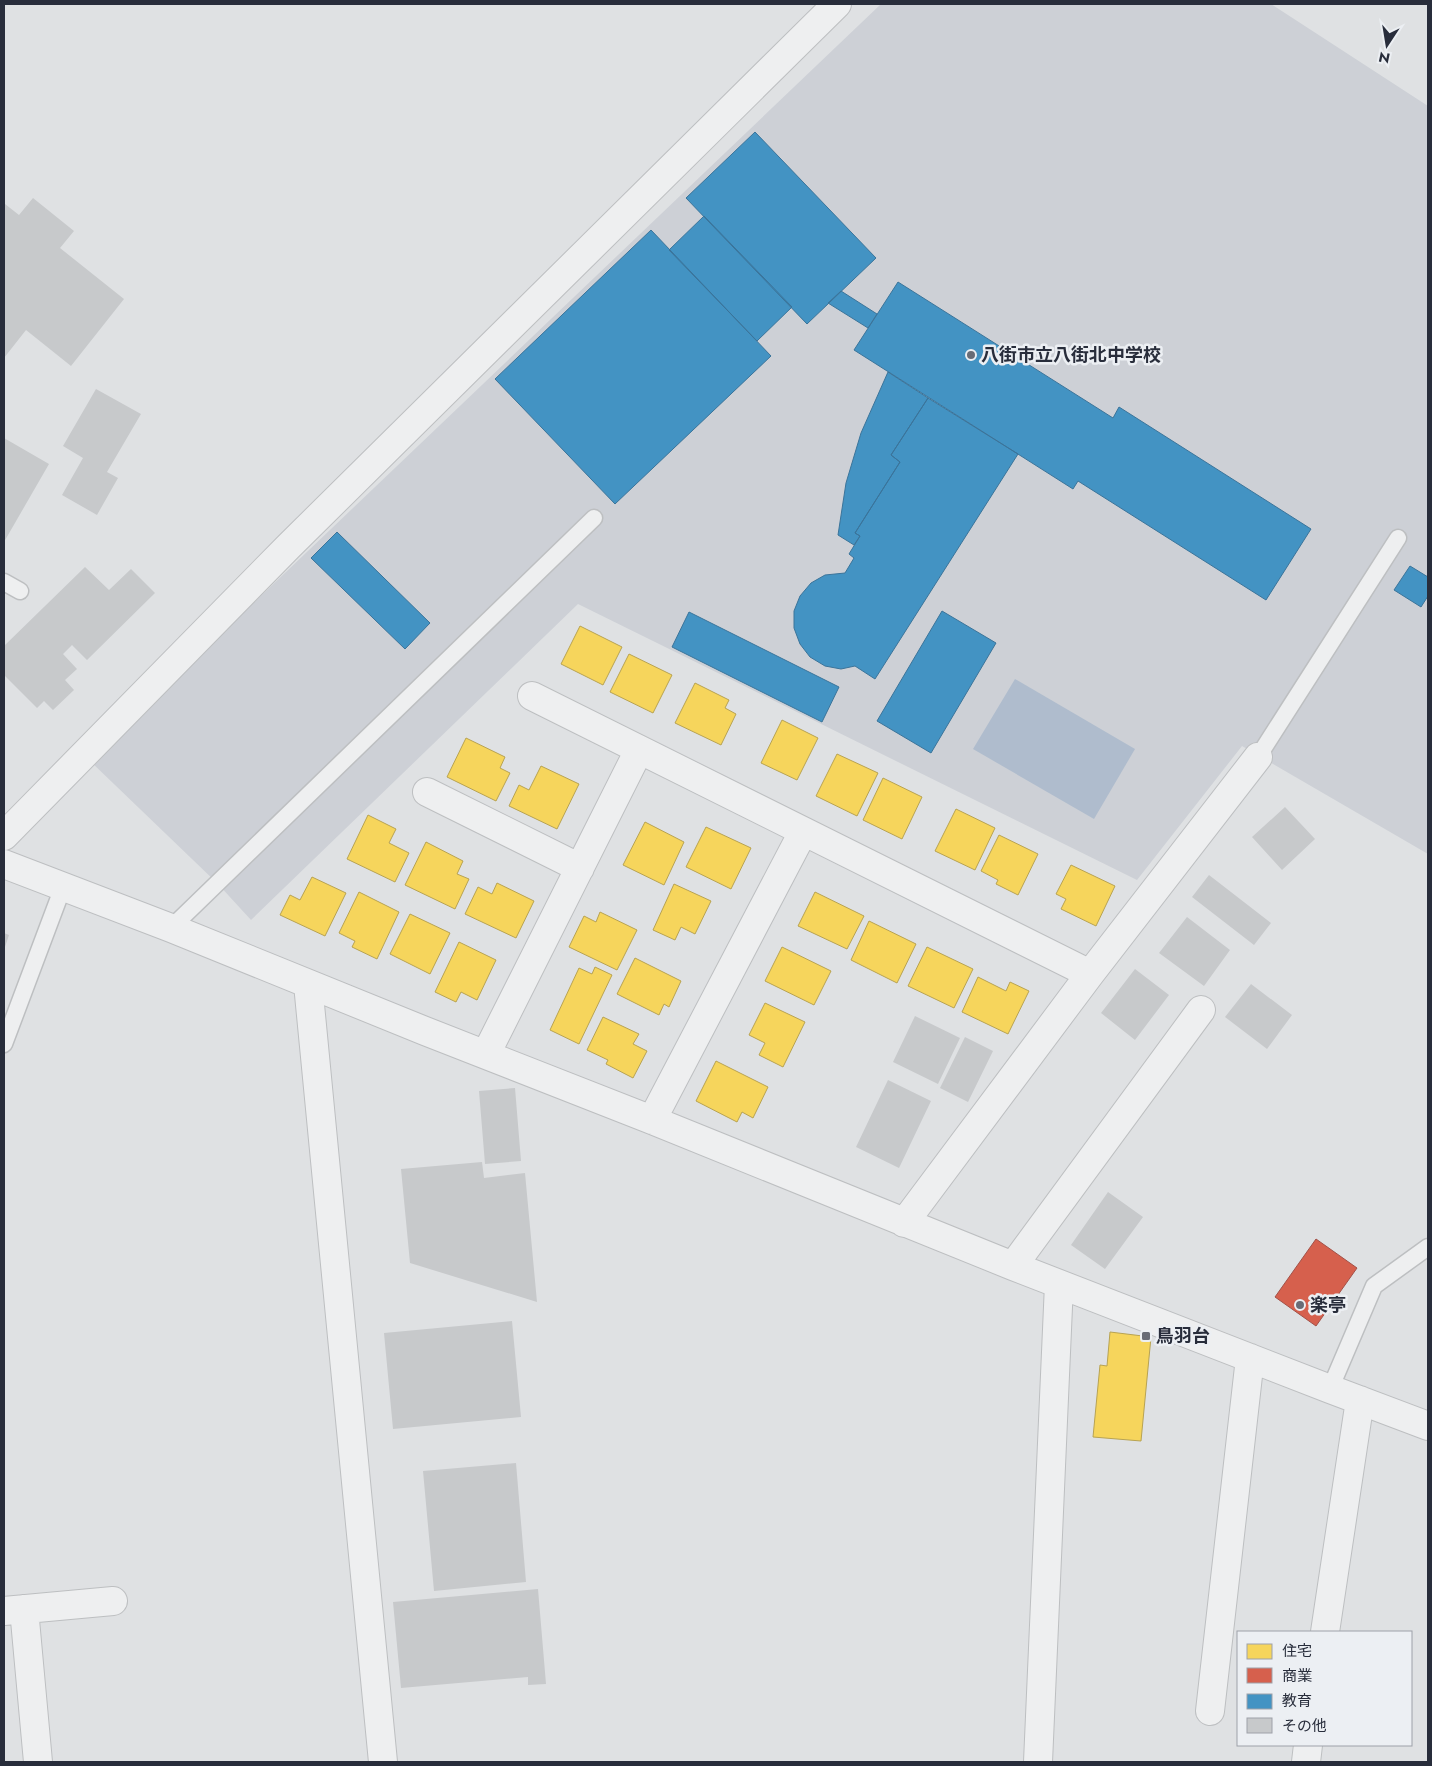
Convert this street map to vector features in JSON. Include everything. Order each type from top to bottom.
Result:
[{"type":"street","points":[[4,836],[281,554],[837,4]]},
{"type":"street","points":[[532,696],[1090,974]]},
{"type":"street","points":[[486,1054],[639,750]]},
{"type":"street","points":[[904,1223],[1090,974],[1258,757]]},
{"type":"street","points":[[427,792],[580,868]]},
{"type":"street","points":[[652,1120],[803,832]]},
{"type":"street","points":[[4,864],[171,928],[1058,1284],[1330,1390],[1428,1426]]},
{"type":"street","points":[[308,984],[383,1762]]},
{"type":"street","points":[[1013,1266],[1201,1010]]},
{"type":"street","points":[[1038,1762],[1058,1284]]},
{"type":"street","points":[[1210,1711],[1250,1358]]},
{"type":"street","points":[[1325,1631],[1360,1400]]},
{"type":"street","points":[[38,1762],[14,1610],[113,1601]]},
{"type":"street","points":[[1306,1762],[1308,1746]]},
{"type":"lane","points":[[171,928],[594,518]]},
{"type":"lane","points":[[1258,757],[1398,538]]},
{"type":"lane","points":[[4,582],[20,590]]},
{"type":"lane","points":[[4,1044],[64,887]]},
{"type":"lane","points":[[1330,1390],[1374,1286],[1428,1247]]},
{"type":"shaded area","name":"八街市立八街北中学校","points":[[881,4],[1271,4],[1428,106],[1428,854],[1242,746],[1137,880],[578,604],[251,920],[218,884],[89,760]]},
{"type":"water","points":[[1015,679],[1135,749],[1094,819],[973,749]]},
{"type":"building: 住宅","points":[[580,626],[622,647],[603,685],[561,664]]},
{"type":"building: 住宅","points":[[629,654],[672,675],[653,713],[610,692]]},
{"type":"building: 住宅","points":[[695,683],[729,700],[725,708],[736,714],[721,745],[675,723]]},
{"type":"building: 住宅","points":[[782,720],[818,738],[797,780],[761,763]]},
{"type":"building: 住宅","points":[[466,738],[505,757],[500,768],[510,773],[496,801],[447,777]]},
{"type":"building: 住宅","points":[[837,754],[878,773],[857,816],[816,796]]},
{"type":"building: 住宅","points":[[541,766],[579,784],[557,829],[509,806],[519,785],[529,790]]},
{"type":"building: 住宅","points":[[883,778],[922,797],[902,839],[863,820]]},
{"type":"building: 住宅","points":[[956,809],[995,828],[975,870],[935,851]]},
{"type":"building: 住宅","points":[[368,815],[396,829],[389,843],[409,853],[395,882],[347,859]]},
{"type":"building: 住宅","points":[[645,822],[684,842],[664,885],[623,865]]},
{"type":"building: 住宅","points":[[706,827],[751,848],[731,889],[686,867]]},
{"type":"building: 住宅","points":[[999,835],[1038,854],[1018,895],[996,884],[998,880],[981,871]]},
{"type":"building: 住宅","points":[[426,842],[463,861],[457,874],[469,879],[455,909],[405,885]]},
{"type":"building: 住宅","points":[[1071,865],[1115,886],[1096,926],[1061,909],[1066,899],[1056,894]]},
{"type":"building: 住宅","points":[[312,877],[346,893],[325,936],[280,915],[290,895],[300,900]]},
{"type":"building: 住宅","points":[[497,883],[534,901],[516,938],[465,914],[478,887],[492,894]]},
{"type":"building: 住宅","points":[[674,884],[711,901],[695,934],[681,927],[675,940],[653,930]]},
{"type":"building: 住宅","points":[[359,892],[399,912],[377,959],[352,947],[355,941],[339,933]]},
{"type":"building: 住宅","points":[[815,892],[864,916],[847,949],[798,926]]},
{"type":"building: 住宅","points":[[600,912],[637,930],[617,970],[569,947],[584,916],[596,922]]},
{"type":"building: 住宅","points":[[410,914],[450,933],[430,974],[390,954]]},
{"type":"building: 住宅","points":[[869,921],[916,944],[897,983],[851,960]]},
{"type":"building: 住宅","points":[[459,942],[496,960],[477,1000],[461,992],[456,1002],[435,992]]},
{"type":"building: 住宅","points":[[782,947],[831,971],[814,1005],[765,981]]},
{"type":"building: 住宅","points":[[927,947],[973,969],[954,1008],[908,986]]},
{"type":"building: 住宅","points":[[635,958],[681,981],[669,1007],[664,1004],[659,1015],[617,994]]},
{"type":"building: 住宅","points":[[595,967],[612,975],[579,1044],[550,1030],[579,968],[592,974]]},
{"type":"building: 住宅","points":[[978,977],[1006,991],[1010,982],[1029,991],[1008,1034],[962,1012]]},
{"type":"building: 住宅","points":[[765,1003],[805,1022],[783,1067],[759,1055],[765,1043],[749,1035]]},
{"type":"building: 住宅","points":[[603,1017],[639,1034],[633,1044],[647,1051],[633,1078],[606,1064],[608,1060],[587,1050]]},
{"type":"building: 住宅","points":[[716,1061],[768,1087],[753,1118],[742,1112],[737,1122],[696,1101]]},
{"type":"building: 住宅","points":[[1110,1332],[1151,1337],[1141,1441],[1093,1437],[1100,1365],[1107,1366]]},
{"type":"building: 商業","points":[[1316,1239],[1357,1268],[1316,1326],[1275,1297]]},
{"type":"building: 教育","points":[[755,132],[876,258],[807,324],[686,198]]},
{"type":"building: 教育","points":[[704,216],[792,307],[757,341],[669,250]]},
{"type":"building: 教育","points":[[651,230],[771,356],[615,504],[495,379]]},
{"type":"building: 教育","points":[[898,282],[1113,418],[1119,407],[1311,529],[1266,600],[1078,481],[1073,489],[854,350]]},
{"type":"building: 教育","points":[[841,291],[877,314],[868,328],[828,303]]},
{"type":"building: 教育","points":[[888,372],[928,398],[891,455],[900,462],[855,533],[860,536],[854,545],[838,535],[846,483],[861,433]]},
{"type":"building: 教育","points":[[928,398],[1018,454],[875,679],[855,666],[841,669],[825,666],[810,657],[800,644],[794,628],[794,611],[800,596],[811,583],[825,575],[845,573],[854,558],[849,554],[860,536],[855,533],[900,462],[891,455]]},
{"type":"building: 教育","points":[[337,532],[430,623],[405,649],[311,558]]},
{"type":"building: 教育","points":[[1410,566],[1428,577],[1428,596],[1421,607],[1394,590]]},
{"type":"building: 教育","points":[[942,611],[996,643],[931,753],[877,721]]},
{"type":"building: 教育","points":[[689,612],[839,687],[822,722],[672,647]]},
{"type":"building: その他","points":[[33,198],[74,231],[60,248],[124,299],[71,366],[26,330],[4,358],[4,206],[5,204],[19,215]]},
{"type":"building: その他","points":[[96,389],[141,414],[107,472],[118,478],[97,515],[62,495],[83,458],[63,446]]},
{"type":"building: その他","points":[[4,438],[49,464],[4,542]]},
{"type":"building: その他","points":[[85,567],[109,590],[131,569],[155,593],[87,660],[72,645],[63,654],[77,669],[65,680],[74,690],[53,710],[44,701],[37,708],[4,675],[4,646]]},
{"type":"building: その他","points":[[1285,807],[1315,839],[1282,870],[1252,837]]},
{"type":"building: その他","points":[[1209,875],[1271,923],[1254,945],[1192,897]]},
{"type":"building: その他","points":[[1187,917],[1230,950],[1204,986],[1159,953]]},
{"type":"building: その他","points":[[4,933],[9,935],[4,950]]},
{"type":"building: その他","points":[[1135,969],[1169,995],[1135,1040],[1101,1013]]},
{"type":"building: その他","points":[[1251,984],[1292,1015],[1267,1049],[1225,1017]]},
{"type":"building: その他","points":[[915,1016],[960,1038],[938,1084],[893,1062]]},
{"type":"building: その他","points":[[965,1037],[993,1051],[968,1102],[940,1088]]},
{"type":"building: その他","points":[[888,1080],[931,1101],[899,1168],[856,1147]]},
{"type":"building: その他","points":[[515,1088],[521,1161],[485,1164],[479,1091]]},
{"type":"building: その他","points":[[482,1162],[484,1178],[525,1173],[537,1302],[410,1263],[401,1169]]},
{"type":"building: その他","points":[[1108,1192],[1143,1217],[1105,1269],[1071,1245]]},
{"type":"building: その他","points":[[512,1321],[521,1417],[393,1429],[384,1333]]},
{"type":"building: その他","points":[[516,1463],[526,1582],[434,1591],[423,1471]]},
{"type":"building: その他","points":[[538,1589],[546,1684],[528,1685],[528,1677],[401,1688],[393,1602]]},
{"type":"place","name":"八街市立八街北中学校","points":[[971,355]]},
{"type":"place","name":"楽亭","points":[[1300,1305]]},
{"type":"place","name":"鳥羽台","points":[[1146,1336]]}]
